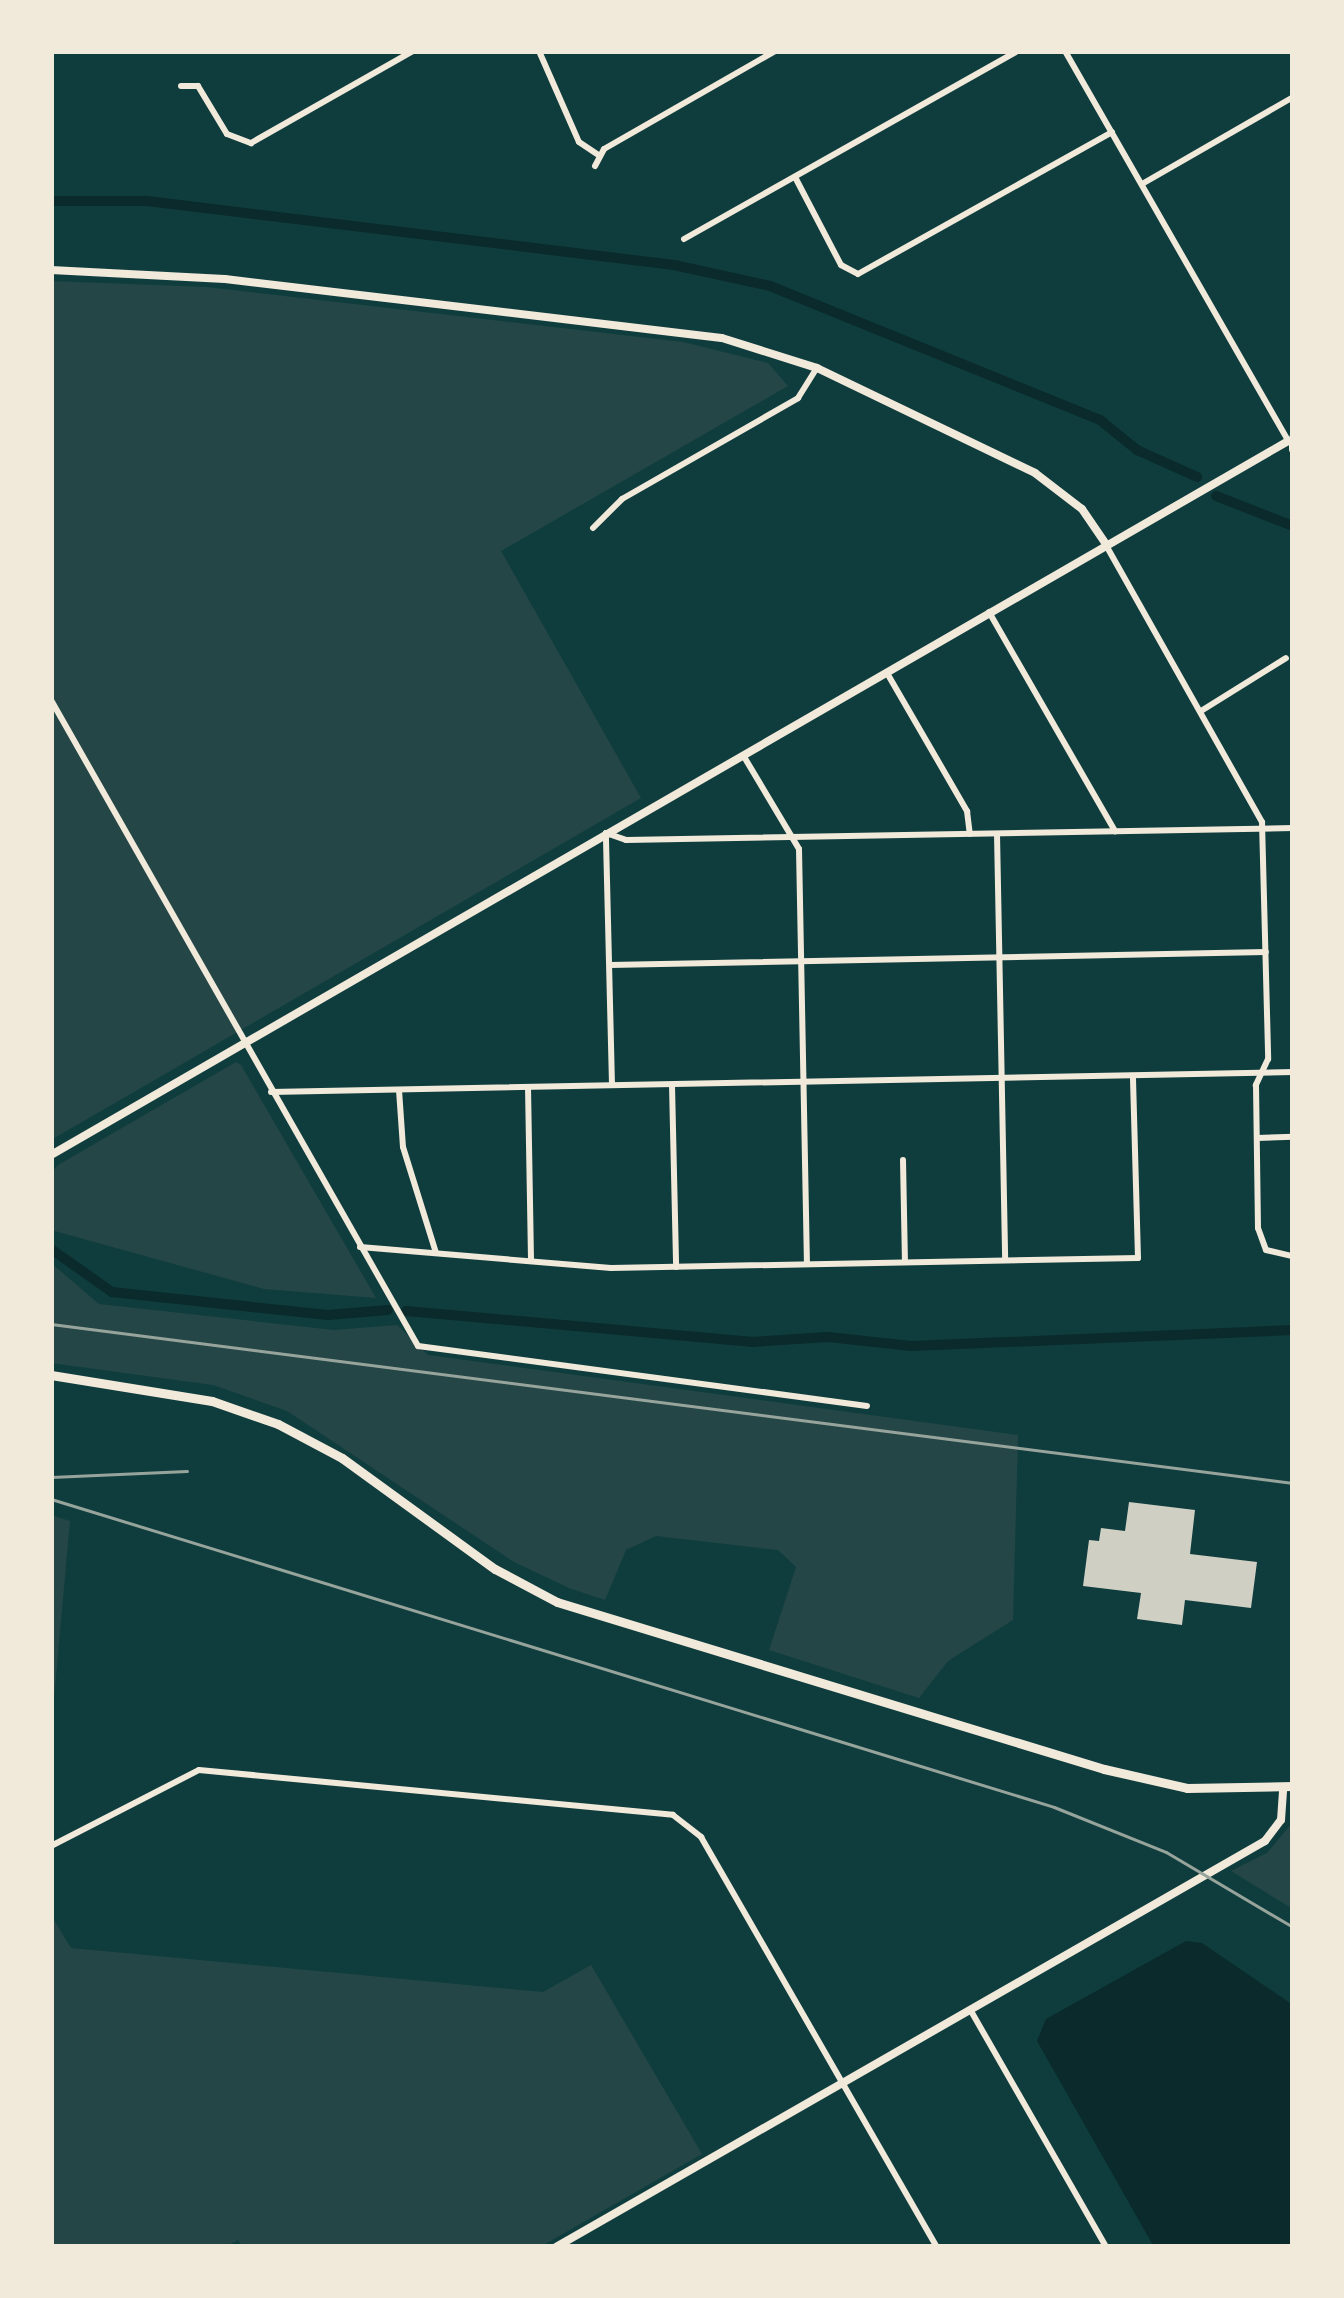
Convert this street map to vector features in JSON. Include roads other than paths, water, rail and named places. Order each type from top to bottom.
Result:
[{"type":"main road","points":[[51,1376],[212,1402],[278,1424],[342,1458],[495,1569],[557,1602],[1104,1769],[1187,1788],[1288,1787]]},
{"type":"street","points":[[181,86],[198,86],[227,134],[251,143],[413,51]]},
{"type":"street","points":[[539,51],[579,142],[598,155]]},
{"type":"street","points":[[595,166],[598,155],[776,51]]},
{"type":"street","points":[[684,239],[1018,51]]},
{"type":"street","points":[[51,1155],[1106,544],[1291,443],[1065,51]]},
{"type":"street","points":[[1142,184],[1293,98]]},
{"type":"street","points":[[795,177],[850,273],[867,272],[1112,132]]},
{"type":"street","points":[[51,270],[225,279],[623,322],[722,338],[818,368],[1045,479],[1082,509],[1106,544],[1263,829],[1266,952],[1257,1138],[1258,1228],[1266,1250],[1293,1256]]},
{"type":"street","points":[[593,528],[622,499],[798,398],[818,368]]},
{"type":"street","points":[[989,612],[1115,831]]},
{"type":"street","points":[[1201,711],[1286,658]]},
{"type":"street","points":[[886,671],[967,812],[970,834]]},
{"type":"street","points":[[51,700],[242,1044],[418,1346],[867,1406]]},
{"type":"street","points":[[742,754],[795,837],[807,1264]]},
{"type":"street","points":[[606,833],[626,840],[1293,828]]},
{"type":"street","points":[[606,833],[612,1085]]},
{"type":"street","points":[[998,834],[1005,1260]]},
{"type":"street","points":[[609,965],[1266,952]]},
{"type":"street","points":[[270,1092],[1293,1072]]},
{"type":"street","points":[[360,1247],[676,1267],[1138,1258],[1133,1076]]},
{"type":"street","points":[[672,1085],[676,1267]]},
{"type":"street","points":[[528,1087],[531,1261]]},
{"type":"street","points":[[399,1090],[403,1148],[436,1253]]},
{"type":"street","points":[[1257,1138],[1293,1137]]},
{"type":"street","points":[[903,1160],[905,1262]]},
{"type":"street","points":[[51,1846],[166,1780],[199,1770],[643,1809],[684,1821],[701,1838],[938,2247]]},
{"type":"street","points":[[556,2247],[1265,1841],[1282,1820],[1288,1787]]},
{"type":"street","points":[[971,2010],[1106,2247]]},
{"type":"waterway","points":[[51,201],[147,201],[674,265],[770,286],[1100,420],[1137,450],[1197,477]]},
{"type":"waterway","points":[[1216,496],[1293,526]]},
{"type":"waterway","points":[[51,1249],[112,1292],[328,1315],[388,1310]]},
{"type":"waterway","points":[[406,1311],[751,1342],[828,1337],[912,1346],[1293,1330]]},
{"type":"railway","points":[[51,1324],[1293,1483]]},
{"type":"railway","points":[[51,1477],[187,1471]]},
{"type":"railway","points":[[51,1499],[1054,1807],[1166,1852],[1293,1927]]}]
